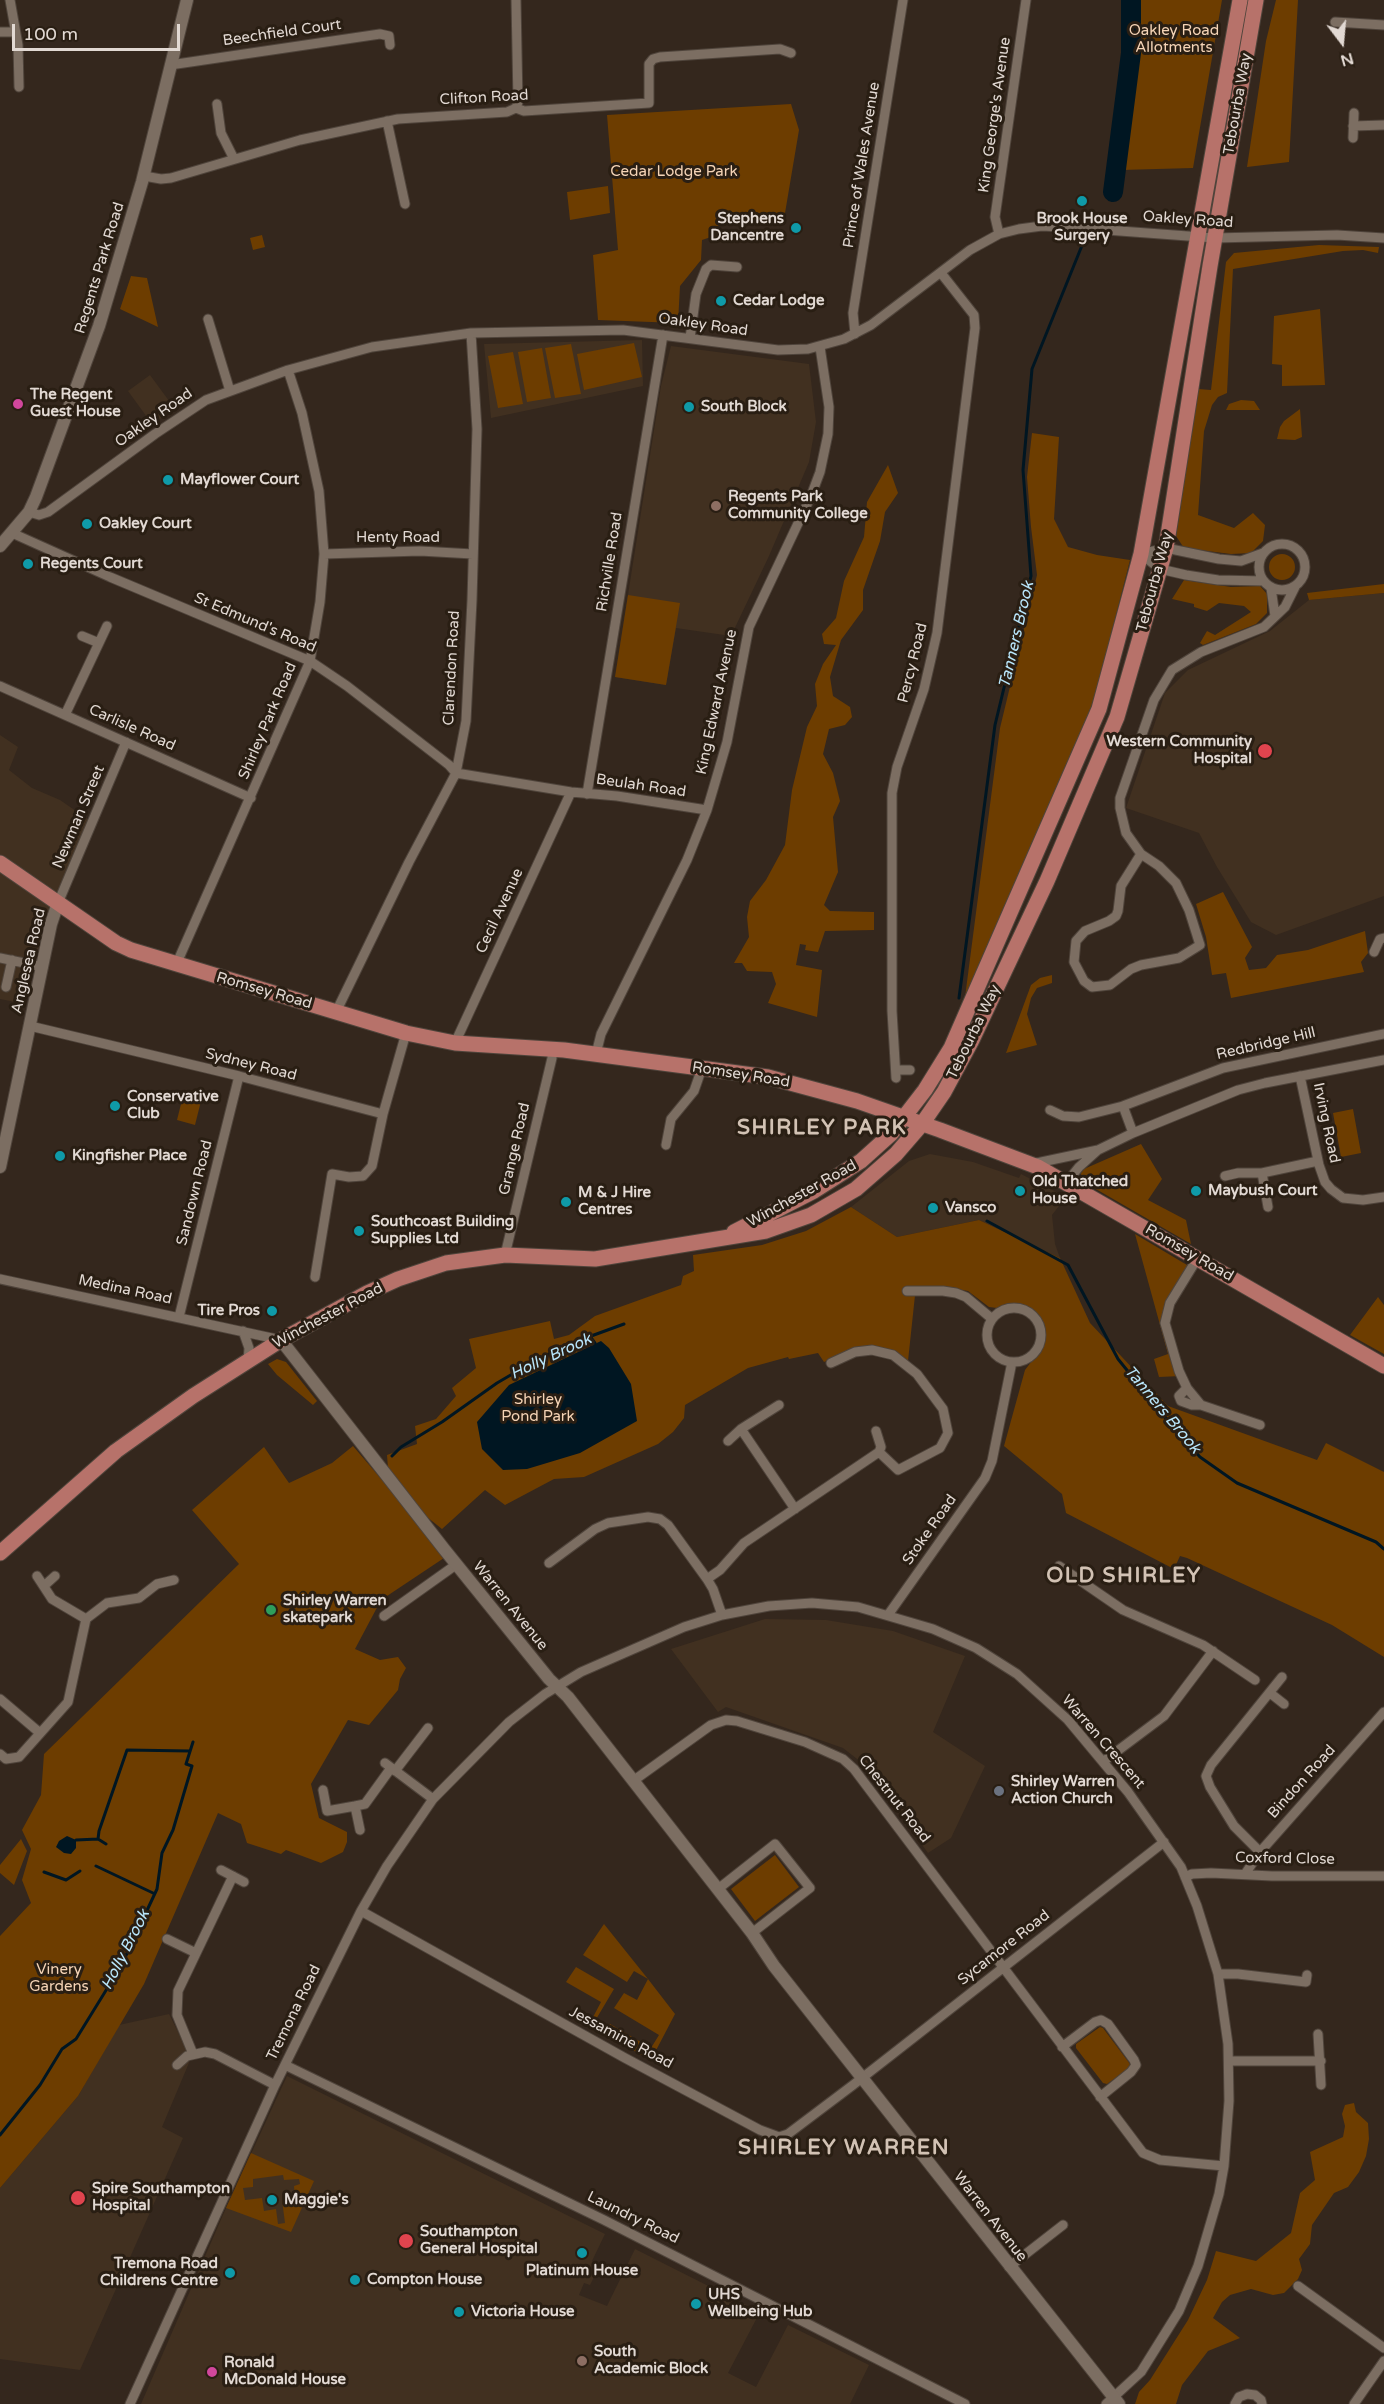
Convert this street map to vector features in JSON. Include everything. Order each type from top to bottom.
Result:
[{"type":"main road","name":"Tebourba Way","points":[[905,1118],[939,1070],[951,1048],[1099,709],[1141,554],[1240,0]]},
{"type":"main road","name":"Tebourba Way","points":[[922,1124],[944,1092],[969,1047],[1052,870],[1117,717],[1166,548],[1215,238],[1256,0]]},
{"type":"main road","name":"Romsey Road","points":[[0,862],[116,943],[131,950],[406,1033],[455,1043],[596,1054],[768,1077],[816,1088],[1032,1164],[1067,1182],[1384,1366]]},
{"type":"main road","name":"Winchester Road","points":[[720,1239],[842,1175],[878,1148],[905,1118]]},
{"type":"main road","name":"Winchester Road","points":[[0,1553],[116,1451],[193,1396],[281,1340],[398,1279],[446,1263],[507,1250],[595,1259],[766,1231],[811,1215],[833,1204],[876,1172],[922,1124]]},
{"type":"street","points":[[10,0],[18,45],[19,87]]},
{"type":"street","name":"Regents Park Road","points":[[0,546],[29,512],[46,474],[99,326],[144,176],[187,0]]},
{"type":"street","points":[[516,0],[518,102],[516,108]]},
{"type":"street","name":"Prince of Wales Avenue","points":[[855,334],[853,313],[903,0]]},
{"type":"street","name":"King George's Avenue","points":[[999,234],[995,217],[1026,0]]},
{"type":"street","points":[[1335,22],[1384,25]]},
{"type":"street","points":[[0,32],[15,32]]},
{"type":"street","name":"Beechfield Court","points":[[170,65],[380,34],[389,36],[390,45]]},
{"type":"street","name":"Clifton Road","points":[[144,176],[156,179],[171,178],[300,140],[387,121],[507,112],[516,108],[524,111],[649,103],[649,64],[652,59],[780,50],[791,53]]},
{"type":"street","points":[[217,104],[221,133],[234,159]]},
{"type":"street","points":[[1353,138],[1354,113]]},
{"type":"street","points":[[387,121],[405,204]]},
{"type":"street","points":[[1353,126],[1384,125]]},
{"type":"street","name":"Oakley Road","points":[[29,512],[39,515],[48,512],[190,409],[230,391],[288,370],[372,346],[471,333],[520,330],[622,330],[778,350],[820,347],[855,334],[883,318],[970,250],[999,234],[1042,226],[1215,238],[1337,235],[1384,238]]},
{"type":"street","points":[[690,338],[696,294],[706,269],[711,265],[737,267]]},
{"type":"street","name":"Percy Road","points":[[910,1070],[896,1074],[892,999],[892,793],[897,767],[924,690],[937,633],[975,328],[974,315],[941,273]]},
{"type":"street","points":[[208,319],[230,391]]},
{"type":"street","name":"Clarendon Road","points":[[336,1012],[409,862],[456,773],[466,721],[473,554],[477,429],[471,333]]},
{"type":"street","name":"Richville Road","points":[[587,794],[663,335]]},
{"type":"street","name":"King Edward Avenue","points":[[596,1054],[601,1034],[687,860],[707,810],[726,742],[748,627],[812,496],[820,472],[828,434],[829,407],[820,347]]},
{"type":"street","name":"Shirley Park Road","points":[[176,965],[310,661],[320,602],[324,554],[319,491],[302,413],[288,370]]},
{"type":"street","name":"St Edmund's Road","points":[[12,532],[110,578],[310,661],[347,686],[449,765],[456,773]]},
{"type":"street","points":[[1141,554],[1166,548],[1230,561],[1249,560],[1270,547],[1282,543],[1290,545],[1301,553],[1305,569],[1302,579],[1295,586],[1285,607],[1264,627],[1186,660],[1172,670],[1154,700],[1120,798],[1126,833],[1141,854],[1159,866],[1176,883],[1189,910],[1200,945],[1179,958],[1131,969],[1110,985],[1092,987],[1084,981],[1074,962],[1076,941],[1085,931],[1116,916],[1121,886],[1141,854]]},
{"type":"street","name":"Henty Road","points":[[324,554],[420,551],[473,554]]},
{"type":"street","points":[[1263,553],[1259,569],[1268,585],[1275,616]]},
{"type":"street","points":[[1141,554],[1160,569],[1218,580],[1268,585],[1283,590],[1295,586]]},
{"type":"street","points":[[65,715],[107,626]]},
{"type":"street","points":[[82,636],[99,643]]},
{"type":"street","name":"Carlisle Road","points":[[0,686],[251,798]]},
{"type":"street","name":"Newman Street","points":[[58,903],[126,742]]},
{"type":"street","points":[[456,773],[571,792]]},
{"type":"street","name":"Beulah Road","points":[[571,792],[707,810]]},
{"type":"street","name":"Cecil Avenue","points":[[455,1043],[571,792]]},
{"type":"street","name":"Anglesea Road","points":[[0,1167],[51,924],[58,903]]},
{"type":"street","points":[[1374,952],[1380,939],[1384,938]]},
{"type":"street","points":[[0,958],[43,967]]},
{"type":"street","points":[[6,987],[12,960]]},
{"type":"street","name":"Sydney Road","points":[[30,1026],[239,1076],[383,1114]]},
{"type":"street","points":[[315,1277],[332,1174],[350,1177],[363,1176],[372,1166],[383,1114],[406,1033]]},
{"type":"street","name":"Redbridge Hill","points":[[1050,1110],[1063,1116],[1079,1117],[1123,1106],[1223,1068],[1384,1034]]},
{"type":"street","name":"Grange Road","points":[[507,1250],[552,1050]]},
{"type":"street","points":[[1032,1164],[1098,1150],[1133,1133],[1238,1090],[1384,1060]]},
{"type":"street","points":[[666,1145],[671,1119],[694,1091],[702,1068]]},
{"type":"street","name":"Sandown Road","points":[[179,1317],[239,1076]]},
{"type":"street","name":"Irving Road","points":[[1300,1076],[1318,1161],[1325,1182],[1343,1198],[1363,1200],[1384,1197]]},
{"type":"street","points":[[1123,1106],[1133,1133]]},
{"type":"street","points":[[1067,1182],[1098,1150]]},
{"type":"street","points":[[1225,1176],[1238,1173],[1262,1173],[1318,1161]]},
{"type":"street","points":[[1262,1173],[1268,1207]]},
{"type":"street","points":[[1197,1259],[1170,1304],[1165,1323],[1179,1371],[1187,1388],[1200,1405],[1260,1425]]},
{"type":"street","name":"Medina Road","points":[[0,1279],[281,1340]]},
{"type":"street","points":[[907,1291],[956,1293],[966,1297],[992,1318]]},
{"type":"street","points":[[1012,1308],[1022,1309],[1033,1315],[1038,1323],[1041,1338],[1035,1353],[1020,1362],[1012,1362],[998,1358],[988,1345],[986,1336],[992,1318],[1003,1310],[1012,1308]]},
{"type":"street","points":[[243,1331],[249,1348],[248,1360]]},
{"type":"street","name":"Warren Avenue","points":[[281,1340],[718,1889],[774,1966],[1113,2402]]},
{"type":"street","points":[[831,1363],[855,1352],[872,1350],[893,1355],[917,1374],[943,1408],[948,1433],[940,1448],[898,1470],[879,1452]]},
{"type":"street","name":"Stoke Road","points":[[888,1615],[979,1487],[992,1461],[1012,1362]]},
{"type":"street","points":[[728,1441],[741,1429],[778,1405]]},
{"type":"street","points":[[741,1429],[795,1509]]},
{"type":"street","points":[[707,1579],[720,1570],[744,1543],[879,1452],[881,1447],[876,1431]]},
{"type":"street","points":[[549,1563],[595,1529],[608,1523],[655,1517],[668,1525],[714,1589],[722,1615]]},
{"type":"street","points":[[384,1616],[457,1563]]},
{"type":"street","points":[[1059,1566],[1124,1610],[1194,1640],[1255,1680]]},
{"type":"street","points":[[37,1576],[52,1599],[86,1619]]},
{"type":"street","points":[[45,1585],[56,1576]]},
{"type":"street","points":[[2,1760],[19,1757],[68,1702],[86,1619],[107,1603],[139,1598],[157,1584],[174,1580]]},
{"type":"street","name":"Warren Crescent","points":[[557,1687],[581,1672],[662,1636],[722,1615],[769,1606],[812,1603],[858,1607],[953,1637],[997,1660],[1055,1707],[1104,1761],[1164,1842],[1185,1877],[1202,1920],[1218,1974],[1229,2061],[1224,2166],[1211,2227],[1198,2266],[1179,2311],[1142,2372],[1113,2402]]},
{"type":"street","points":[[1104,1761],[1168,1711],[1213,1651]]},
{"type":"street","points":[[1260,1852],[1234,1826],[1210,1787],[1206,1776],[1211,1765],[1282,1677]]},
{"type":"street","name":"Tremona Road","points":[[130,2404],[275,2085],[361,1911],[387,1866],[434,1799],[509,1722],[557,1687]]},
{"type":"street","points":[[1269,1693],[1284,1704]]},
{"type":"street","points":[[0,1699],[40,1733]]},
{"type":"street","name":"Bindon Road","points":[[1245,1874],[1260,1852],[1384,1713]]},
{"type":"street","name":"Chestnut Road","points":[[633,1781],[711,1725],[726,1720],[737,1721],[804,1742],[837,1756],[854,1769],[1146,2156],[1160,2160],[1224,2166]]},
{"type":"street","points":[[322,1790],[327,1811],[365,1804],[391,1767],[429,1728]]},
{"type":"street","points":[[391,1767],[434,1799]]},
{"type":"street","points":[[355,1806],[360,1830]]},
{"type":"street","name":"Sycamore Road","points":[[862,2078],[1164,1842]]},
{"type":"street","points":[[718,1889],[775,1844],[810,1888],[752,1933]]},
{"type":"street","points":[[221,1870],[244,1882]]},
{"type":"street","name":"Coxford Close","points":[[1185,1877],[1198,1873],[1384,1876]]},
{"type":"street","points":[[193,2054],[177,2015],[178,1991],[233,1876]]},
{"type":"street","name":"Jessamine Road","points":[[361,1911],[606,2048],[775,2137],[788,2134],[862,2078]]},
{"type":"street","points":[[167,1939],[196,1953]]},
{"type":"street","points":[[1218,1974],[1238,1974],[1306,1982],[1307,1975]]},
{"type":"street","points":[[1062,2047],[1095,2022],[1101,2020],[1107,2024],[1136,2065],[1131,2072],[1100,2097]]},
{"type":"street","points":[[1318,2034],[1321,2085]]},
{"type":"street","points":[[177,2065],[193,2054],[205,2052],[215,2054],[275,2085]]},
{"type":"street","points":[[1229,2061],[1321,2061]]},
{"type":"street","name":"Laundry Road","points":[[285,2065],[604,2220],[965,2404]]},
{"type":"street","points":[[1009,2267],[1063,2225]]},
{"type":"street","points":[[1298,2286],[1384,2348]]},
{"type":"street","points":[[1354,2404],[1384,2361]]},
{"type":"street","points":[[1235,2404],[1239,2397],[1247,2394],[1255,2395],[1262,2400],[1262,2404]]},
{"type":"shaded area","points":[[642,340],[643,386],[491,418],[484,344]]},
{"type":"shaded area","name":"Regents Park Community College","points":[[671,346],[809,364],[816,422],[809,462],[769,556],[731,636],[676,628],[666,685],[615,677],[661,386]]},
{"type":"shaded area","points":[[150,375],[175,409],[152,424],[128,391]]},
{"type":"shaded area","name":"Western Community Hospital","points":[[1384,593],[1384,896],[1276,935],[1251,922],[1199,833],[1126,808],[1165,693],[1188,670],[1270,631],[1309,600]]},
{"type":"shaded area","points":[[0,735],[18,747],[9,770],[32,788],[60,800],[89,820],[44,925],[25,1004],[0,999]]},
{"type":"shaded area","points":[[930,1154],[973,1162],[1019,1178],[1021,1174],[1066,1197],[1052,1215],[1055,1244],[1060,1258],[979,1220],[897,1237],[851,1207],[909,1161]]},
{"type":"shaded area","points":[[765,1619],[826,1620],[893,1631],[965,1656],[933,1732],[985,1766],[951,1838],[928,1853],[861,1762],[843,1748],[726,1707],[718,1712],[671,1649]]},
{"type":"shaded area","name":"Spire Southampton Hospital","points":[[169,2014],[191,2058],[162,2127],[183,2138],[80,2370],[0,2359],[0,2188],[78,2096],[119,2025]]},
{"type":"shaded area","name":"Southampton General Hospital","points":[[287,2076],[605,2234],[592,2261],[600,2265],[590,2285],[584,2283],[579,2295],[607,2306],[635,2249],[760,2312],[728,2373],[756,2387],[788,2325],[869,2365],[850,2404],[141,2404],[226,2208]]},
{"type":"green space","name":"Oakley Road Allotments","points":[[1135,0],[1222,0],[1193,168],[1121,170],[1134,53]]},
{"type":"green space","points":[[1276,0],[1298,0],[1289,162],[1247,167],[1266,41]]},
{"type":"green space","name":"Cedar Lodge Park","points":[[791,104],[799,130],[784,219],[720,213],[717,235],[702,240],[701,260],[680,286],[678,323],[598,320],[593,255],[618,250],[607,115]]},
{"type":"green space","points":[[608,186],[610,213],[570,220],[567,192]]},
{"type":"green space","points":[[262,235],[265,247],[253,250],[250,238]]},
{"type":"green space","points":[[1319,245],[1379,247],[1378,253],[1363,250],[1343,251],[1233,269],[1227,393],[1218,397],[1212,405],[1204,431],[1198,515],[1234,528],[1253,513],[1265,525],[1263,541],[1251,553],[1231,554],[1184,548],[1176,536],[1198,389],[1211,390],[1226,262],[1234,253]]},
{"type":"green space","points":[[131,276],[147,278],[158,327],[120,309]]},
{"type":"green space","points":[[1320,309],[1325,385],[1282,386],[1282,365],[1272,364],[1274,316]]},
{"type":"green space","points":[[634,343],[642,377],[584,390],[577,354]]},
{"type":"green space","points":[[571,344],[581,394],[555,398],[545,348]]},
{"type":"green space","points":[[542,348],[551,398],[527,402],[518,352]]},
{"type":"green space","points":[[513,352],[523,404],[498,408],[488,356]]},
{"type":"green space","points":[[1241,400],[1254,401],[1260,410],[1226,410],[1229,404]]},
{"type":"green space","points":[[1300,409],[1302,437],[1295,440],[1277,439],[1284,421]]},
{"type":"green space","points":[[1032,433],[1059,437],[1054,519],[1068,547],[1097,555],[1130,560],[1093,706],[964,1005],[1000,728],[1037,575],[1027,477]]},
{"type":"green space","points":[[888,465],[898,493],[885,512],[880,541],[863,590],[863,610],[841,640],[830,677],[833,696],[850,707],[852,717],[845,725],[829,729],[823,754],[833,773],[840,801],[833,817],[838,872],[824,905],[830,911],[874,912],[874,930],[825,931],[818,952],[805,950],[806,945],[800,944],[796,965],[822,970],[817,1017],[768,1003],[776,984],[772,972],[747,971],[742,963],[734,963],[749,937],[747,917],[750,901],[766,880],[785,845],[792,790],[807,727],[817,706],[815,684],[823,664],[836,645],[824,644],[822,634],[836,618],[844,581],[864,537],[867,502]]},
{"type":"green space","points":[[1282,554],[1292,557],[1295,567],[1292,577],[1282,580],[1272,577],[1269,567],[1272,557]]},
{"type":"green space","points":[[1184,580],[1231,587],[1260,586],[1267,594],[1267,613],[1256,624],[1203,645],[1200,643],[1207,631],[1215,635],[1251,612],[1244,606],[1219,603],[1207,611],[1194,607],[1194,604],[1172,599]]},
{"type":"green space","points":[[1384,584],[1384,593],[1309,600],[1307,593]]},
{"type":"green space","points":[[628,595],[680,603],[666,685],[615,677]]},
{"type":"green space","points":[[1223,892],[1252,947],[1245,958],[1249,970],[1266,968],[1277,955],[1308,950],[1365,931],[1368,953],[1361,962],[1364,972],[1231,998],[1226,973],[1212,975],[1206,937],[1196,904]]},
{"type":"green space","points":[[1052,975],[1052,983],[1037,988],[1031,998],[1027,1014],[1037,1045],[1006,1053],[1031,985],[1040,978]]},
{"type":"green space","points":[[183,1096],[201,1101],[195,1125],[177,1120]]},
{"type":"green space","points":[[1353,1109],[1361,1153],[1341,1157],[1333,1113]]},
{"type":"green space","points":[[1141,1144],[1162,1179],[1148,1200],[1186,1220],[1191,1244],[1082,1181],[1081,1173],[1084,1169]]},
{"type":"green space","name":"Shirley Pond Park","points":[[851,1207],[897,1237],[979,1220],[1060,1258],[1090,1323],[1168,1406],[1317,1460],[1326,1443],[1384,1472],[1384,1657],[1332,1625],[1187,1558],[1180,1556],[1174,1569],[1066,1513],[1062,1494],[1004,1446],[1025,1370],[1041,1349],[1045,1334],[1041,1322],[1035,1312],[1022,1306],[989,1307],[968,1291],[916,1286],[908,1361],[854,1349],[824,1362],[818,1353],[789,1359],[788,1357],[748,1368],[685,1405],[684,1418],[673,1432],[658,1444],[584,1477],[554,1479],[505,1505],[485,1490],[442,1529],[427,1517],[388,1468],[387,1455],[417,1444],[415,1426],[436,1419],[456,1396],[452,1388],[476,1368],[469,1339],[550,1321],[554,1339],[569,1335],[595,1316],[681,1285],[683,1276],[694,1271],[693,1255],[762,1245],[806,1231]]},
{"type":"green space","points":[[1135,1234],[1192,1268],[1165,1323],[1181,1376],[1159,1377],[1154,1359],[1168,1354]]},
{"type":"green space","points":[[1378,1297],[1384,1305],[1384,1354],[1350,1335]]},
{"type":"green space","points":[[277,1359],[286,1362],[317,1401],[313,1405],[277,1375],[268,1364]]},
{"type":"green space","name":"Vinery Gardens","points":[[353,1446],[447,1556],[381,1600],[355,1649],[380,1660],[398,1657],[406,1668],[400,1679],[398,1690],[369,1725],[348,1720],[311,1784],[319,1818],[347,1832],[347,1842],[343,1852],[321,1863],[286,1850],[281,1854],[247,1843],[241,1824],[218,1813],[144,1984],[78,2096],[0,2188],[0,1936],[31,1903],[22,1880],[31,1849],[22,1830],[41,1795],[44,1754],[239,1564],[192,1510],[264,1447],[289,1483],[332,1463]]},
{"type":"green space","points":[[21,1839],[27,1851],[14,1885],[0,1873],[0,1865]]},
{"type":"green space","points":[[775,1855],[799,1887],[755,1921],[731,1889]]},
{"type":"green space","points":[[604,1924],[648,1979],[634,1971],[627,1982],[583,1955]]},
{"type":"green space","points":[[576,1967],[614,1989],[595,2021],[592,2019],[601,2002],[566,1982]]},
{"type":"green space","points":[[648,1979],[675,2014],[651,2060],[603,2034],[610,2024],[651,2048],[659,2035],[614,2008],[624,1993],[637,2000]]},
{"type":"green space","points":[[1100,2027],[1130,2064],[1128,2069],[1107,2084],[1103,2083],[1076,2048],[1076,2044]]},
{"type":"green space","points":[[1354,2103],[1356,2112],[1368,2123],[1369,2139],[1366,2156],[1359,2172],[1348,2187],[1334,2193],[1312,2225],[1310,2244],[1299,2259],[1302,2270],[1298,2279],[1284,2293],[1273,2295],[1251,2289],[1230,2295],[1222,2302],[1213,2318],[1240,2338],[1208,2351],[1182,2385],[1176,2404],[1135,2404],[1139,2392],[1150,2380],[1188,2320],[1207,2280],[1216,2251],[1256,2261],[1291,2233],[1300,2193],[1315,2180],[1310,2152],[1343,2137],[1345,2126],[1342,2114],[1345,2105]]},
{"type":"green space","points":[[251,2153],[314,2181],[291,2232],[226,2208]],"holes":[[[283,2175],[284,2180],[299,2179],[300,2184],[294,2186],[295,2198],[282,2200],[285,2223],[278,2224],[276,2209],[264,2211],[262,2198],[245,2200],[243,2188],[253,2187],[253,2179]]]},
{"type":"water","points":[[601,1341],[609,1348],[631,1384],[637,1421],[580,1453],[527,1469],[503,1470],[482,1449],[477,1422],[509,1385]]},
{"type":"water","points":[[67,1836],[76,1840],[76,1848],[71,1854],[64,1853],[56,1847],[59,1841]]},
{"type":"waterway","name":"Tanners Brook","points":[[1113,192],[1131,53],[1131,0]]},
{"type":"waterway","name":"Tanners Brook","points":[[959,998],[995,725],[1031,576],[1023,470],[1032,369],[1083,243]]},
{"type":"waterway","name":"Tanners Brook","points":[[987,1221],[1068,1265],[1118,1359],[1200,1457],[1237,1483],[1376,1542],[1384,1549]]},
{"type":"waterway","name":"Holly Brook","points":[[392,1456],[401,1447],[442,1422],[497,1383],[538,1359],[572,1343],[624,1324]]},
{"type":"waterway","name":"Holly Brook","points":[[590,1336],[595,1343]]},
{"type":"waterway","name":"Holly Brook","points":[[0,2135],[40,2085],[62,2049],[76,2039],[121,1966],[157,1889],[162,1853],[173,1830],[192,1766],[186,1764],[193,1742]]},
{"type":"waterway","points":[[106,1844],[98,1839],[99,1831],[127,1750],[190,1751]]},
{"type":"waterway","points":[[76,1840],[98,1839]]},
{"type":"waterway","points":[[96,1866],[153,1893]]},
{"type":"waterway","points":[[44,1872],[66,1880],[80,1871]]},
{"type":"place","name":"Brook House Surgery","points":[[1082,201]]},
{"type":"place","name":"Stephens Dancentre","points":[[796,228]]},
{"type":"place","name":"Cedar Lodge","points":[[721,301]]},
{"type":"place","name":"The Regent Guest House","points":[[18,404]]},
{"type":"place","name":"South Block","points":[[689,407]]},
{"type":"place","name":"Mayflower Court","points":[[168,480]]},
{"type":"place","name":"Regents Park Community College","points":[[716,506]]},
{"type":"place","name":"Oakley Court","points":[[87,524]]},
{"type":"place","name":"Regents Court","points":[[28,564]]},
{"type":"place","name":"Western Community Hospital","points":[[1265,751]]},
{"type":"place","name":"Conservative Club","points":[[115,1106]]},
{"type":"place","name":"Kingfisher Place","points":[[60,1156]]},
{"type":"place","name":"Old Thatched House","points":[[1020,1191]]},
{"type":"place","name":"Maybush Court","points":[[1196,1191]]},
{"type":"place","name":"M & J Hire Centres","points":[[566,1202]]},
{"type":"place","name":"Vansco","points":[[933,1208]]},
{"type":"place","name":"Southcoast Building Supplies Ltd","points":[[359,1231]]},
{"type":"place","name":"Tire Pros","points":[[272,1311]]},
{"type":"place","name":"Shirley Warren skatepark","points":[[271,1610]]},
{"type":"place","name":"Shirley Warren Action Church","points":[[999,1791]]},
{"type":"place","name":"Spire Southampton Hospital","points":[[78,2198]]},
{"type":"place","name":"Maggie's","points":[[272,2200]]},
{"type":"place","name":"Southampton General Hospital","points":[[406,2241]]},
{"type":"place","name":"Platinum House","points":[[582,2253]]},
{"type":"place","name":"Tremona Road Childrens Centre","points":[[230,2273]]},
{"type":"place","name":"Compton House","points":[[355,2280]]},
{"type":"place","name":"UHS Wellbeing Hub","points":[[696,2304]]},
{"type":"place","name":"Victoria House","points":[[459,2312]]},
{"type":"place","name":"South Academic Block","points":[[582,2361]]},
{"type":"place","name":"Ronald McDonald House","points":[[212,2372]]},
{"type":"district","name":"SHIRLEY PARK","points":[[822,1128]]},
{"type":"district","name":"OLD SHIRLEY","points":[[1124,1576]]},
{"type":"district","name":"SHIRLEY WARREN","points":[[844,2148]]}]
